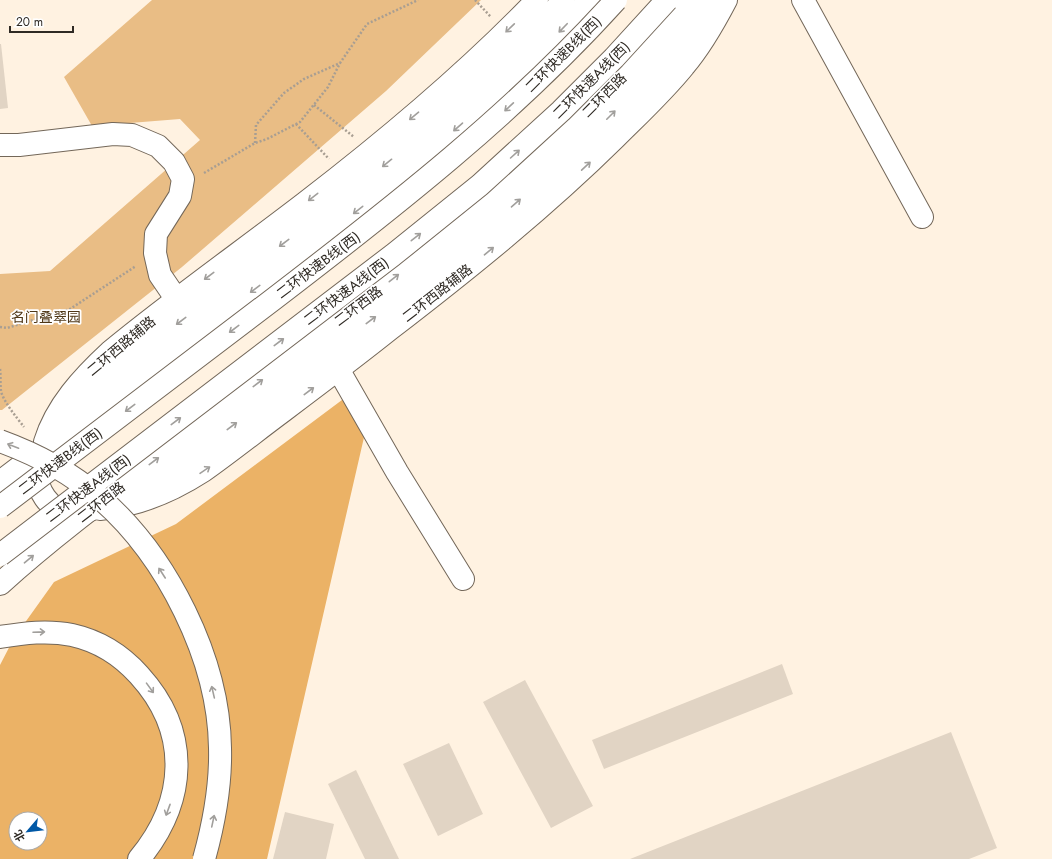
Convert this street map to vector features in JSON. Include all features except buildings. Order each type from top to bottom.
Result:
[{"type":"main road","name":"二环西路辅路","points":[[537,0],[495,43],[449,85],[371,151],[110,352],[78,384],[54,421],[43,450],[37,461],[36,474],[39,487],[46,499],[56,509],[68,514],[83,513],[90,510],[117,507],[144,500],[191,479],[216,462],[416,310],[545,204],[600,153],[683,67],[701,43],[726,0]]},
{"type":"main road","points":[[43,450],[59,429],[114,373],[352,190],[417,138],[483,80],[564,0]]},
{"type":"main road","points":[[0,482],[328,233],[415,164],[495,95],[547,45],[590,0]]},
{"type":"main road","name":"二环快速B线(西)","points":[[0,507],[352,239],[428,179],[524,94],[616,0]]},
{"type":"main road","name":"二环快速A线(西)","points":[[0,555],[423,232],[474,190],[566,106],[614,58],[667,0]]},
{"type":"main road","name":"二环西路","points":[[0,584],[44,546],[90,510],[374,294],[492,199],[547,151],[596,104],[692,0]]},
{"type":"main road","points":[[90,510],[133,490],[184,461],[204,447],[340,344],[464,247],[543,180],[587,139],[636,90],[717,0]]},
{"type":"main road","points":[[803,0],[922,217]]},
{"type":"main road","points":[[0,145],[19,145],[113,134],[132,134],[158,146],[174,162],[183,179],[180,196],[156,234],[155,254],[160,275],[178,300]]},
{"type":"main road","points":[[338,369],[463,579]]},
{"type":"main road","points":[[0,441],[38,456],[81,482],[100,498],[135,534],[165,578],[185,614],[202,653],[210,678],[219,725],[220,769],[218,791],[215,813],[204,859]]},
{"type":"main road","points":[[0,637],[30,633],[52,633],[73,635],[98,643],[109,649],[132,667],[149,686],[162,706],[171,726],[176,747],[177,768],[175,789],[170,809],[161,828],[150,846],[139,859]]},
{"type":"path","points":[[183,179],[203,174],[255,143],[268,140],[300,122],[328,87],[340,63],[367,24],[418,0]]},
{"type":"path","points":[[255,143],[256,125],[284,93],[304,79],[340,63]]},
{"type":"path","points":[[314,105],[371,151]]},
{"type":"path","points":[[296,124],[338,169],[341,175]]},
{"type":"path","points":[[0,327],[7,328],[70,310],[155,254]]},
{"type":"path","points":[[0,369],[2,376],[1,392],[11,410],[43,450]]},
{"type":"green space","name":"名门叠翠园","points":[[152,0],[481,0],[386,91],[182,267],[2,410],[0,410],[0,274],[50,271],[200,140],[180,119],[92,126],[64,77]]},
{"type":"shaded area","points":[[346,397],[365,433],[267,859],[0,859],[0,665],[14,638],[54,582],[176,524]]}]
